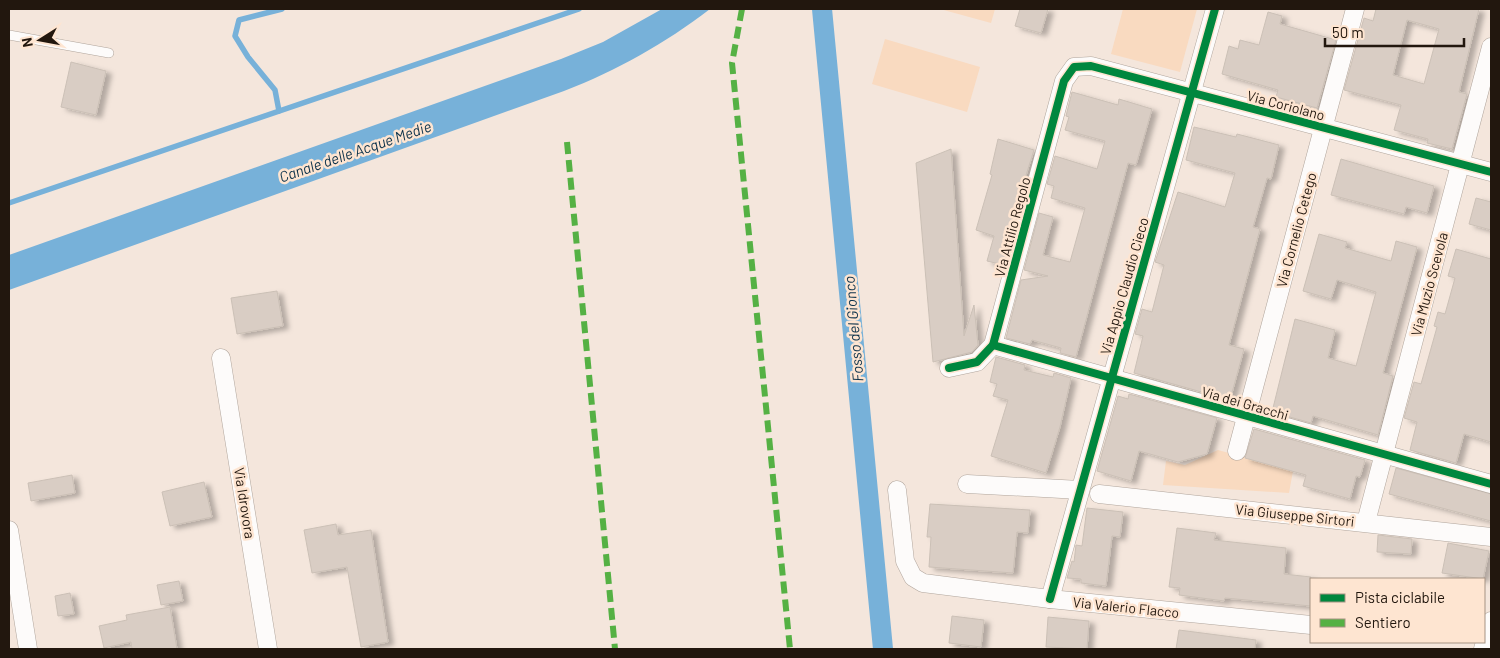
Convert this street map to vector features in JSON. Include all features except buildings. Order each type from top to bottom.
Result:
[{"type":"street","name":"Via Appio Claudio Cieco","points":[[1050,599],[1215,9]]},
{"type":"street","name":"Via Cornelio Cetego","points":[[1237,451],[1355,9]]},
{"type":"street","name":"Via Muzio Scevola","points":[[1366,522],[1491,47]]},
{"type":"street","name":"Via Coriolano","points":[[1074,67],[1091,66],[1491,172]]},
{"type":"street","name":"Via Attilio Regolo","points":[[993,345],[1064,82],[1074,67]]},
{"type":"street","points":[[949,368],[977,362],[993,345]]},
{"type":"street","name":"Via dei Gracchi","points":[[993,345],[1491,484]]},
{"type":"street","name":"Via Idrovora","points":[[222,358],[268,649]]},
{"type":"street","points":[[966,484],[1080,490]]},
{"type":"street","name":"Via Valerio Flacco","points":[[897,490],[905,561],[910,572],[918,581],[928,584],[1050,599],[1310,625]]},
{"type":"street","name":"Via Giuseppe Sirtori","points":[[1099,494],[1491,537]]},
{"type":"street","points":[[9,530],[28,649]]},
{"type":"street","points":[[1485,645],[1491,621]]},
{"type":"lane","points":[[9,35],[109,53]]},
{"type":"shaded area","points":[[940,9],[995,9],[991,23]]},
{"type":"shaded area","points":[[1123,9],[1197,9],[1180,72],[1111,54]]},
{"type":"shaded area","points":[[885,39],[980,67],[967,112],[872,84]]},
{"type":"shaded area","points":[[1218,450],[1293,471],[1289,493],[1163,485],[1166,461],[1185,465]]},
{"type":"water","name":"Canale delle Acque Medie","points":[[662,9],[710,9],[675,34],[640,55],[564,91],[9,290],[9,255],[561,59],[603,42]]},
{"type":"waterway","points":[[279,111],[275,90],[248,57],[235,36],[239,20],[282,9]]},
{"type":"waterway","points":[[9,203],[579,9]]},
{"type":"waterway","name":"Fosso del Gionco","points":[[822,9],[883,649]]},
{"type":"marked path","points":[[742,9],[732,63],[790,649]]},
{"type":"marked path","points":[[567,142],[615,649]]},
{"type":"cycle path","points":[[1050,599],[1215,9]]},
{"type":"cycle path","points":[[949,368],[977,362],[993,345],[1064,81],[1074,67],[1091,66],[1491,172]]},
{"type":"cycle path","points":[[993,345],[1491,484]]}]
